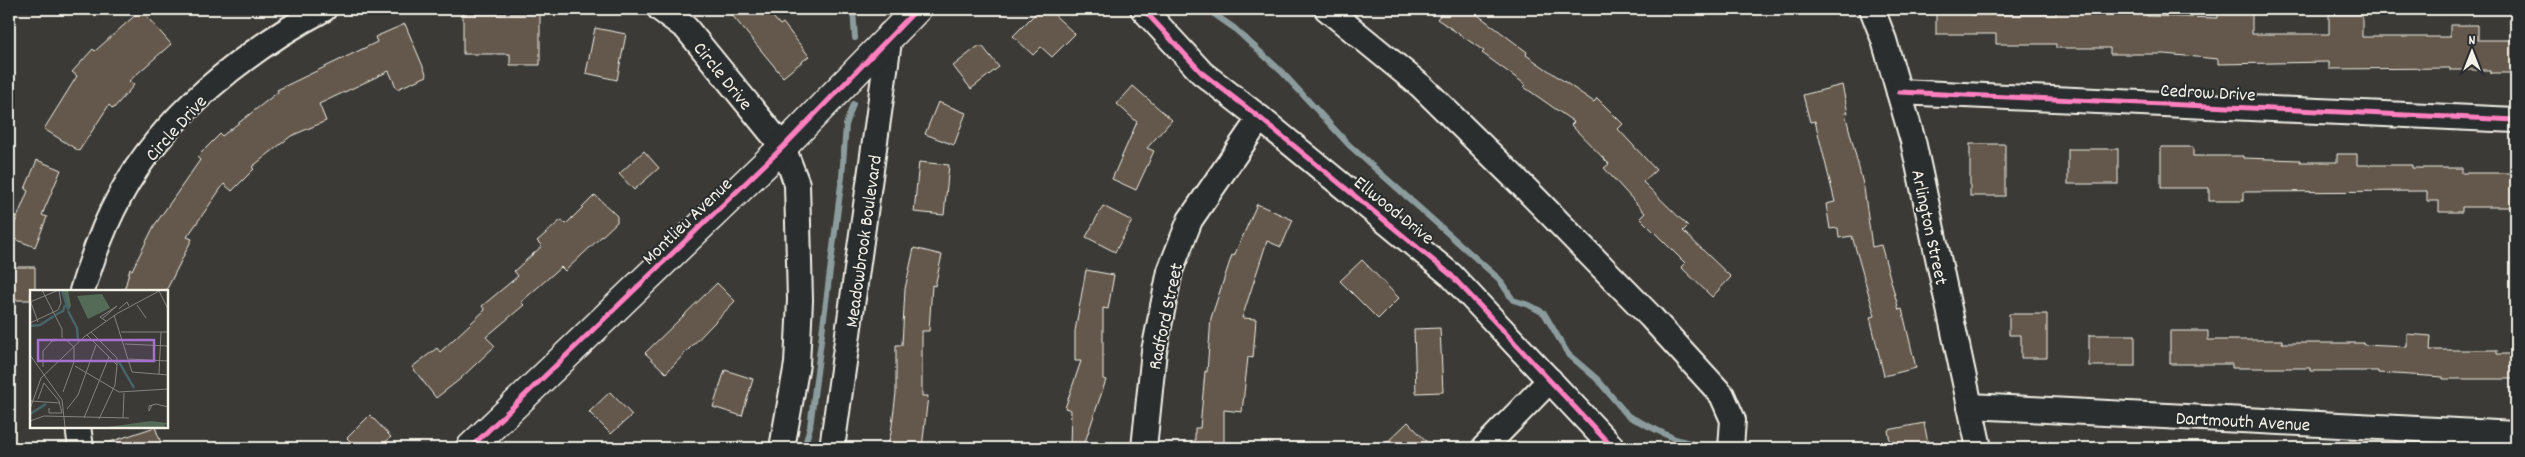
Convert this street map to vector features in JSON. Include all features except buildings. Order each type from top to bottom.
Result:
[{"type":"street","name":"Circle Drive","points":[[82,290],[97,243],[116,203],[151,150],[187,109],[246,58],[290,27],[324,9]]},
{"type":"street","name":"Circle Drive","points":[[660,9],[686,28],[783,147]]},
{"type":"street","name":"Montlieu Avenue","points":[[470,448],[837,94],[890,34],[917,9]]},
{"type":"street","name":"Ellwood Drive","points":[[1143,9],[1202,73],[1260,118],[1451,275],[1613,448]]},
{"type":"street","points":[[1327,9],[1421,86],[1526,188],[1650,316],[1722,395],[1733,420],[1730,448]]},
{"type":"street","name":"Arlington Street","points":[[1872,9],[1884,40],[1913,141],[1979,448]]},
{"type":"street","name":"Meadowbrook Boulevard","points":[[832,448],[890,34]]},
{"type":"street","name":"Cedrow Drive","points":[[1898,92],[2516,120]]},
{"type":"street","name":"Radford Street","points":[[1144,448],[1154,351],[1170,271],[1190,220],[1260,118]]},
{"type":"street","points":[[782,448],[797,364],[800,300],[797,184],[783,147]]},
{"type":"street","points":[[1484,448],[1550,380]]},
{"type":"street","name":"Dartmouth Avenue","points":[[1970,406],[2516,434]]},
{"type":"street","points":[[78,427],[81,448]]},
{"type":"waterway","points":[[853,9],[855,38]]},
{"type":"waterway","points":[[1207,9],[1234,28],[1282,72],[1349,145],[1499,279],[1513,300],[1529,305],[1544,313],[1568,354],[1597,379],[1628,416],[1675,439],[1704,447]]},
{"type":"waterway","points":[[804,448],[810,427],[842,177],[846,125],[853,104]]},
{"type":"cycle path","points":[[470,448],[783,147],[917,9]]},
{"type":"cycle path","points":[[1143,9],[1202,73],[1260,118],[1451,275],[1613,448]]},
{"type":"cycle path","points":[[1899,92],[2516,120]]}]
